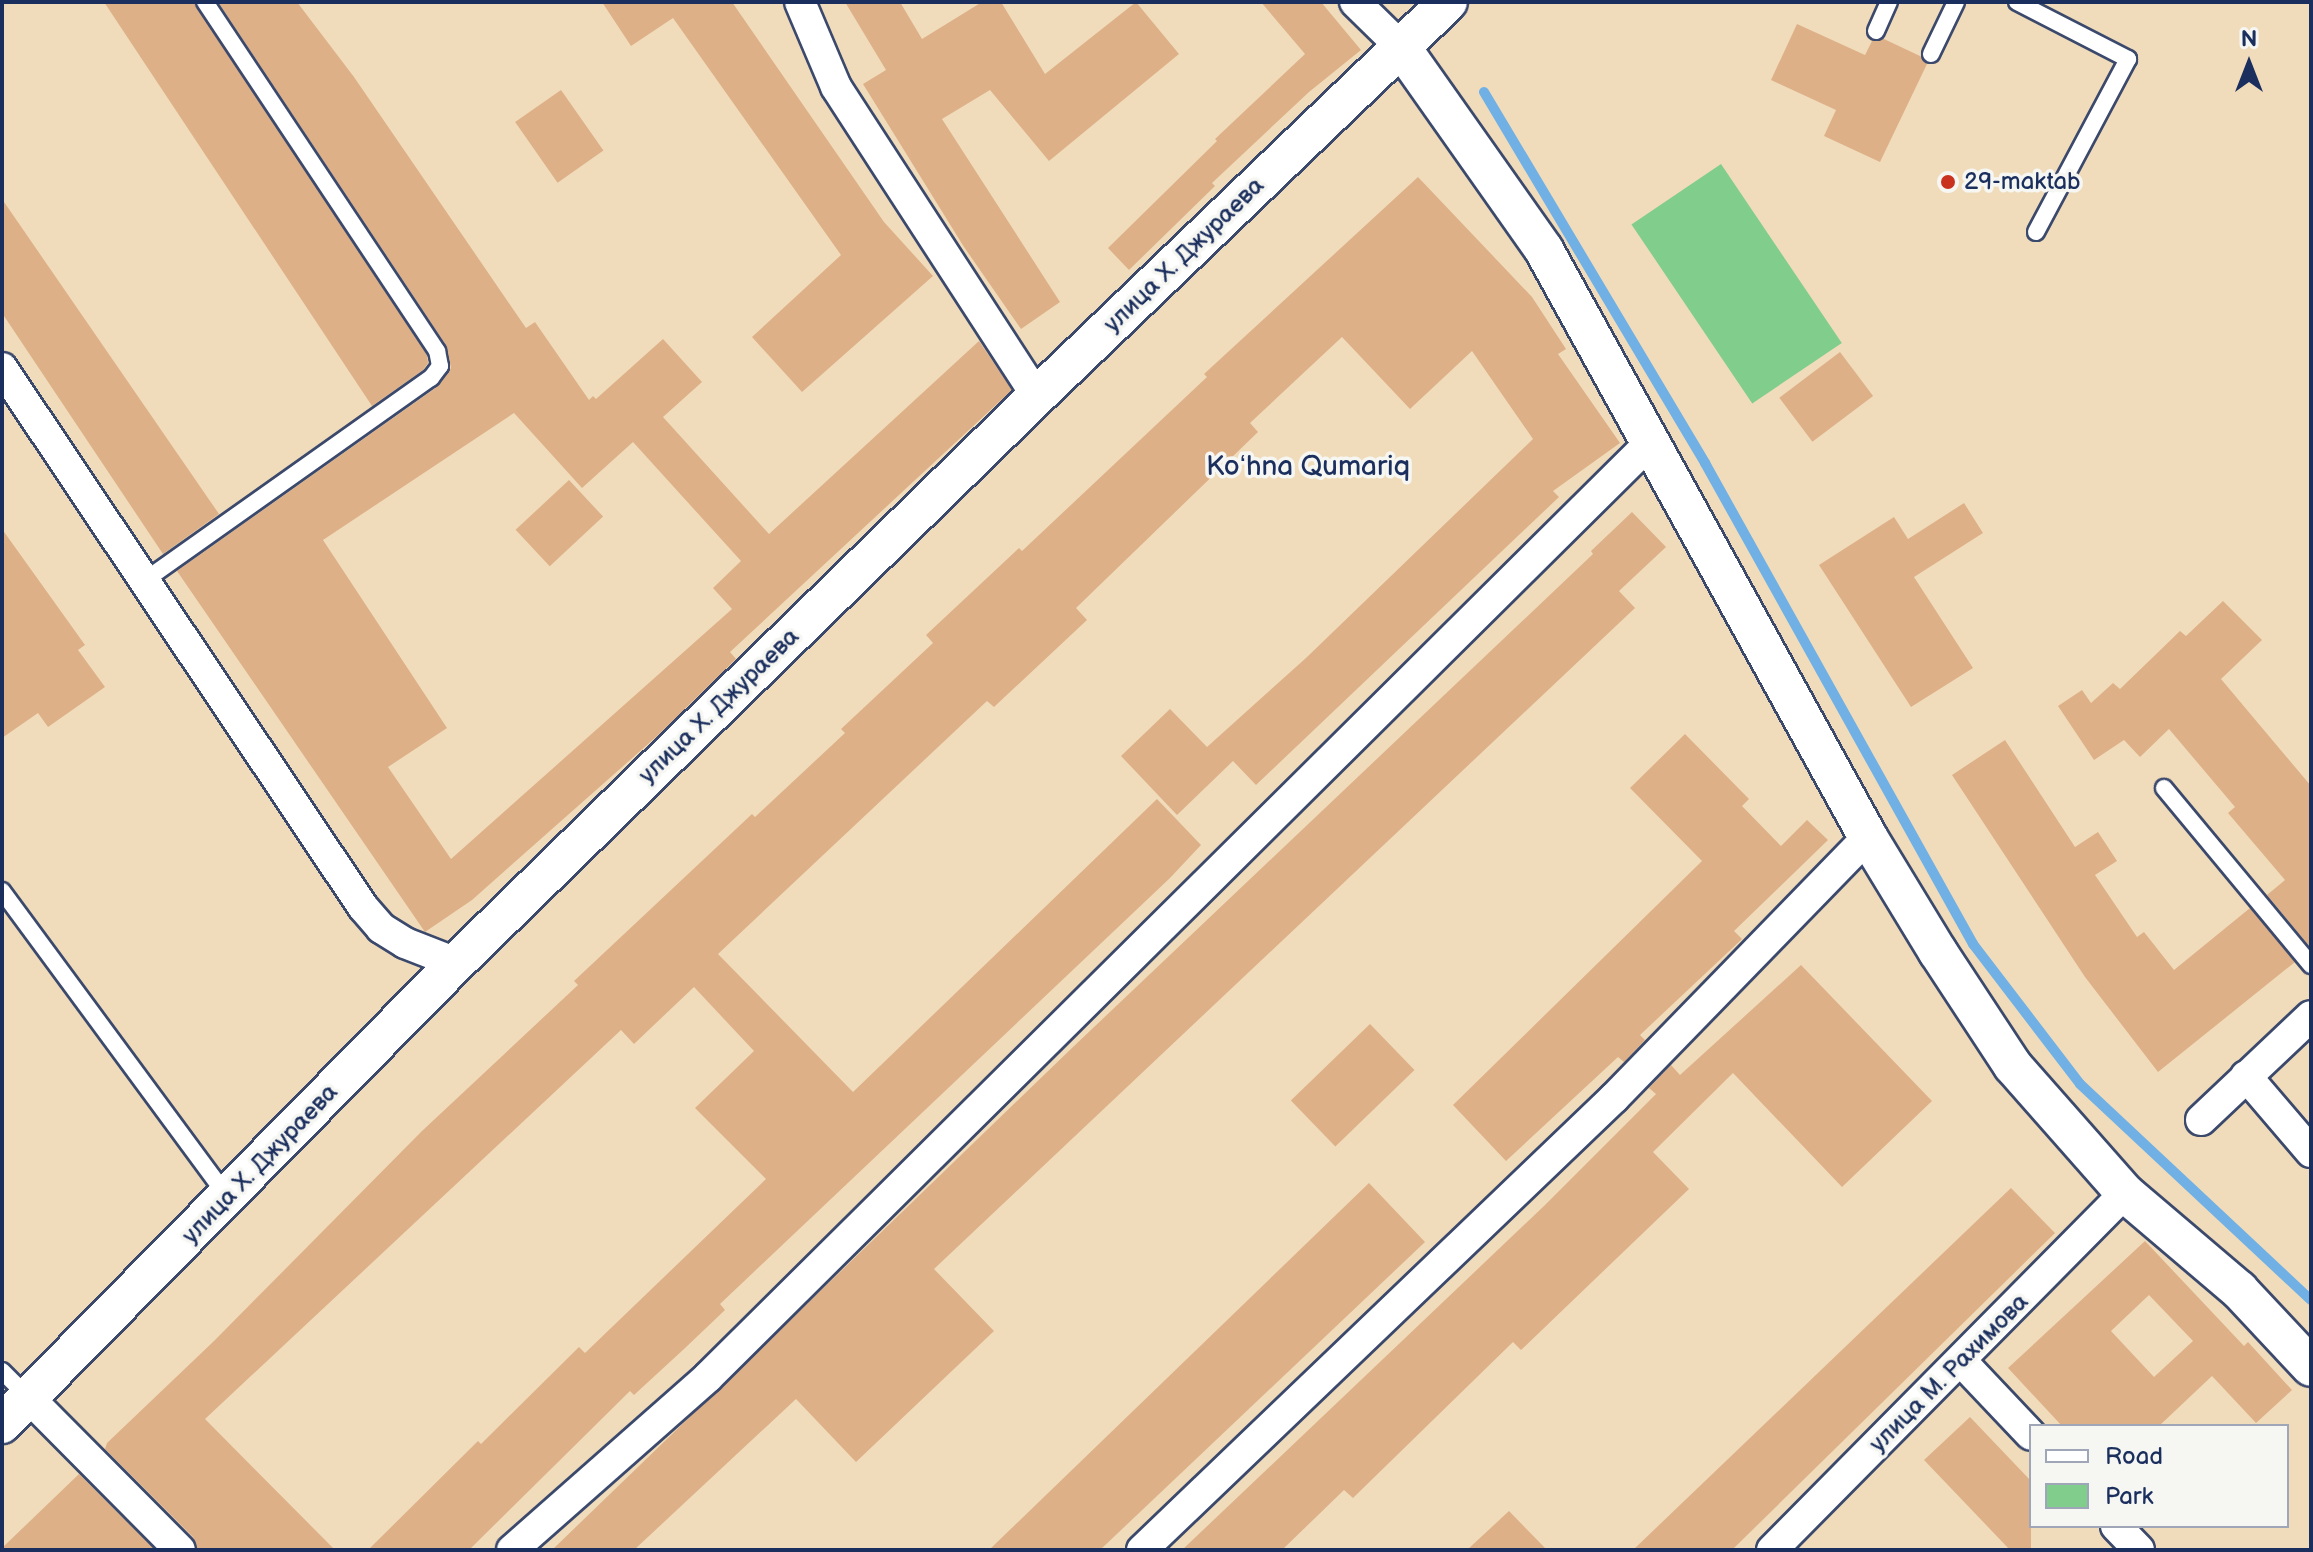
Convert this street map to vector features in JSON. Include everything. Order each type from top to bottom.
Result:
[{"type":"street","points":[[800,2],[836,87],[1037,396]]},
{"type":"street","points":[[1355,2],[1401,47],[1544,250],[1868,837],[2013,1066],[2125,1193],[2239,1290],[2311,1367]]},
{"type":"street","name":"улица Х. Джураева","points":[[2,1424],[228,1198],[456,963],[1037,396],[1448,2]]},
{"type":"street","points":[[2,368],[363,907],[381,928],[456,963]]},
{"type":"street","points":[[512,1550],[708,1377],[1649,444]]},
{"type":"street","points":[[1142,1550],[1614,1098],[1868,837]]},
{"type":"street","points":[[2201,1120],[2311,1016]]},
{"type":"street","points":[[2246,1076],[2311,1152]]},
{"type":"street","name":"улица М. Рахимова","points":[[1772,1550],[1962,1362],[2125,1193]]},
{"type":"street","points":[[1962,1362],[2029,1433]]},
{"type":"street","points":[[29,1398],[180,1550]]},
{"type":"street","points":[[2118,1528],[2139,1550]]},
{"type":"lane","points":[[144,581],[431,378],[440,366],[437,351],[205,2]]},
{"type":"lane","points":[[1876,31],[1889,2]]},
{"type":"lane","points":[[1931,54],[1956,2]]},
{"type":"lane","points":[[2017,2],[2128,59],[2036,232]]},
{"type":"lane","points":[[2164,788],[2311,965]]},
{"type":"lane","points":[[2,891],[228,1198]]},
{"type":"lane","points":[[2,1371],[29,1398]]},
{"type":"green space","points":[[1721,164],[1842,343],[1752,403],[1631,224]]},
{"type":"building","points":[[104,2],[194,2],[427,355],[428,363],[423,370],[372,406]]},
{"type":"building","points":[[218,2],[297,2],[354,77],[526,328],[535,322],[589,400],[593,396],[596,399],[663,339],[702,382],[663,417],[769,534],[979,341],[1012,390],[730,652],[736,659],[656,737],[472,900],[425,932],[177,571],[437,387],[451,368],[446,345]],"holes":[[[514,413],[582,488],[633,442],[741,561],[713,588],[732,609],[451,859],[388,767],[447,728],[323,540]]]},
{"type":"building","points":[[602,2],[732,2],[884,222],[933,276],[802,392],[752,337],[841,255],[673,18],[631,46]]},
{"type":"building","points":[[845,2],[900,2],[922,39],[982,2],[1001,2],[1045,74],[1136,2],[1179,54],[1049,161],[990,90],[942,119],[1060,302],[1021,329],[964,247],[863,84],[886,70]]},
{"type":"building","points":[[1261,2],[1321,2],[1361,50],[1309,92],[1212,183],[1215,186],[1129,270],[1108,248],[1217,141],[1215,139],[1305,54]]},
{"type":"building","points":[[1797,24],[1865,55],[1872,41],[1884,39],[1920,56],[1927,64],[1880,162],[1824,136],[1836,110],[1771,80]]},
{"type":"building","points":[[561,90],[603,151],[558,183],[515,122]]},
{"type":"building","points":[[1418,177],[1532,297],[1566,349],[1558,354],[1620,443],[1553,491],[1559,497],[1256,785],[1233,761],[1177,815],[1121,756],[1170,709],[1207,747],[1306,658],[1533,439],[1472,351],[1410,409],[1342,337],[1250,423],[1258,432],[1076,608],[1087,620],[994,707],[987,701],[718,954],[853,1092],[1157,799],[1201,845],[1170,878],[720,1304],[725,1310],[634,1395],[630,1391],[469,1550],[368,1550],[478,1441],[481,1444],[579,1347],[585,1353],[766,1179],[695,1108],[754,1051],[694,987],[634,1044],[621,1030],[205,1419],[335,1550],[197,1550],[193,1537],[105,1449],[107,1443],[214,1341],[422,1131],[578,985],[574,981],[752,814],[755,817],[845,733],[841,729],[933,643],[926,635],[1019,548],[1022,551],[1207,377],[1204,374]]},
{"type":"building","points":[[2,199],[219,514],[163,554],[2,313]]},
{"type":"building","points":[[1840,352],[1873,396],[1812,442],[1779,398]]},
{"type":"building","points":[[569,480],[603,517],[550,566],[516,530]]},
{"type":"building","points":[[1964,503],[1983,533],[1914,577],[1973,668],[1911,707],[1819,565],[1894,517],[1908,539]]},
{"type":"building","points":[[1632,512],[1666,547],[1619,591],[1635,608],[934,1269],[994,1331],[856,1462],[796,1399],[634,1550],[552,1550],[1073,1047],[1593,554],[1591,551]]},
{"type":"building","points":[[2,529],[85,645],[78,650],[105,687],[48,727],[38,713],[2,738]]},
{"type":"building","points":[[2223,601],[2262,640],[2221,679],[2311,786],[2311,948],[2267,895],[2285,880],[2228,813],[2235,807],[2169,729],[2140,757],[2124,740],[2094,760],[2058,706],[2082,690],[2091,703],[2113,683],[2120,689],[2180,631],[2186,636]]},
{"type":"building","points":[[1685,734],[1749,799],[1742,806],[1781,846],[1807,820],[1828,840],[1734,931],[1742,939],[1640,1035],[1645,1040],[1624,1062],[1618,1057],[1506,1161],[1453,1105],[1702,861],[1630,788]]},
{"type":"building","points":[[2005,740],[2075,847],[2098,832],[2117,861],[2095,875],[2137,937],[2144,932],[2174,970],[2250,908],[2295,962],[2158,1072],[2085,977],[1952,775]]},
{"type":"building","points":[[1801,965],[1932,1101],[1842,1187],[1733,1073],[1653,1152],[1689,1189],[1521,1350],[1513,1342],[1353,1498],[1344,1490],[1282,1550],[1182,1550],[1544,1206],[1656,1094],[1649,1088],[1671,1065],[1680,1075]]},
{"type":"building","points":[[1370,1024],[1414,1070],[1335,1146],[1291,1100]]},
{"type":"building","points":[[1369,1183],[1425,1242],[1100,1550],[989,1550]]},
{"type":"building","points":[[2011,1188],[2055,1233],[1732,1550],[1633,1550]]},
{"type":"building","points":[[2145,1241],[2244,1346],[2248,1342],[2292,1390],[2256,1423],[2212,1376],[2161,1424],[2060,1424],[2008,1368]],"holes":[[[2149,1295],[2193,1341],[2154,1377],[2111,1331]]]},
{"type":"building","points":[[1970,1417],[2029,1479],[2031,1550],[2010,1550],[1924,1460]]},
{"type":"building","points":[[79,1474],[155,1550],[2,1550],[2,1548]]},
{"type":"building","points":[[1509,1511],[1547,1550],[1467,1550]]},
{"type":"waterway","points":[[1484,92],[1705,463],[1973,944],[2080,1084],[2311,1300]]},
{"type":"place","name":"29-maktab","points":[[1948,182]]},
{"type":"district","name":"Koʻhna Qumariq","points":[[1308,467]]}]
